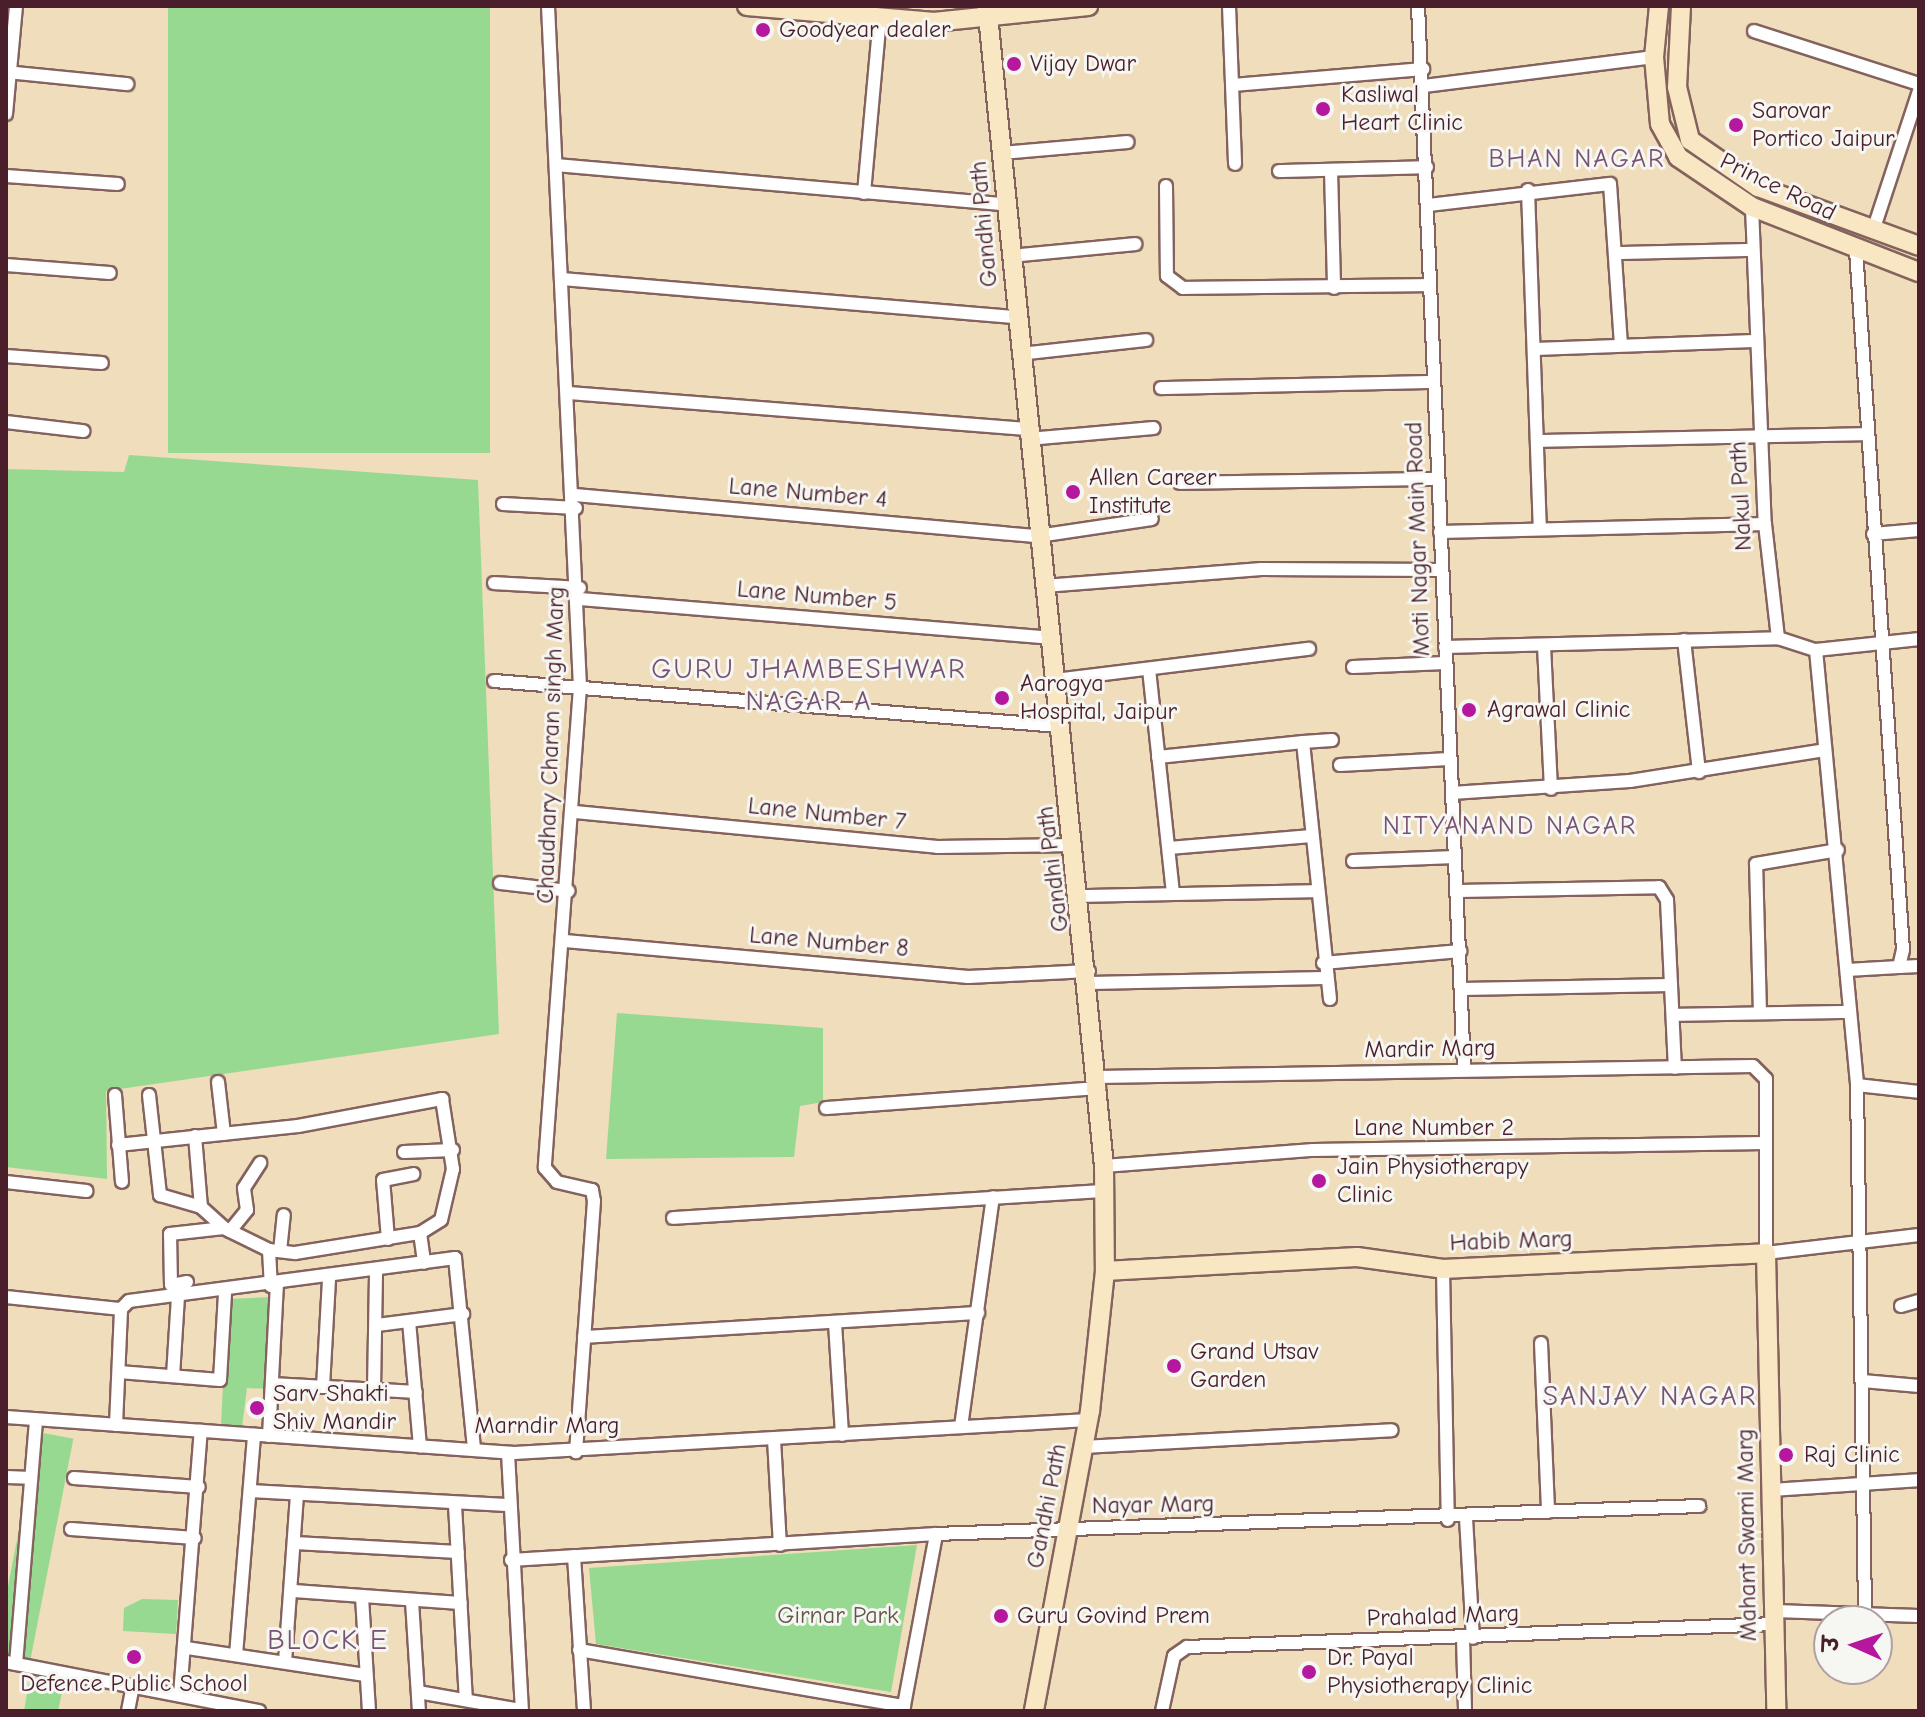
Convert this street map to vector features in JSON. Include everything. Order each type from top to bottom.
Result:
[{"type":"street","points":[[6,114],[16,6]]},
{"type":"street","name":"Chaudhary Charan singh Marg","points":[[548,6],[580,594],[580,687],[575,812],[545,1168],[557,1182],[592,1190],[576,1452]]},
{"type":"street","points":[[747,6],[880,17],[1088,6]]},
{"type":"street","points":[[1229,6],[1235,164]]},
{"type":"street","name":"Moti Nagar Main Road","points":[[1418,6],[1424,86],[1433,382],[1464,1070]]},
{"type":"street","name":"Prince Road","points":[[1659,6],[1654,57],[1660,124],[1678,157],[1752,207],[1919,272]]},
{"type":"street","name":"Prince Road","points":[[1681,6],[1677,87],[1690,140],[1758,187],[1919,246]]},
{"type":"street","name":"Gandhi Path","points":[[988,12],[1038,536],[1082,896],[1104,1166],[1105,1271],[1088,1420],[1034,1711]]},
{"type":"street","points":[[864,193],[880,17]]},
{"type":"street","points":[[1754,31],[1919,84]]},
{"type":"street","points":[[1424,86],[1654,57]]},
{"type":"street","points":[[1233,85],[1423,69]]},
{"type":"street","points":[[8,72],[127,84]]},
{"type":"street","points":[[1873,231],[1919,91]]},
{"type":"street","points":[[1002,153],[1128,142]]},
{"type":"street","points":[[556,165],[1006,204]]},
{"type":"street","points":[[1279,171],[1427,167]]},
{"type":"street","points":[[1331,170],[1334,288]]},
{"type":"street","points":[[6,176],[118,184]]},
{"type":"street","points":[[1428,205],[1528,190],[1610,184],[1621,345]]},
{"type":"street","points":[[1166,186],[1167,276],[1175,285],[1334,288],[1430,285]]},
{"type":"street","points":[[1528,190],[1540,529]]},
{"type":"street","name":"Nakul Path","points":[[1752,207],[1751,250],[1765,524],[1778,638]]},
{"type":"street","points":[[1011,256],[1135,244]]},
{"type":"street","points":[[1617,253],[1751,250]]},
{"type":"street","points":[[1856,250],[1899,967]]},
{"type":"street","points":[[6,265],[110,273]]},
{"type":"street","points":[[562,279],[1016,317]]},
{"type":"street","points":[[1020,354],[1146,340]]},
{"type":"street","points":[[1534,349],[1755,341]]},
{"type":"street","points":[[6,356],[102,363]]},
{"type":"street","points":[[1161,388],[1433,382]]},
{"type":"street","points":[[569,393],[1028,434],[1154,428]]},
{"type":"street","points":[[6,422],[83,431]]},
{"type":"street","points":[[1537,441],[1866,434]]},
{"type":"street","points":[[1180,483],[1437,479]]},
{"type":"street","name":"Lane Number 4","points":[[503,504],[575,501],[1038,536],[1152,519]]},
{"type":"street","points":[[1440,532],[1765,524]]},
{"type":"street","points":[[1873,534],[1919,530]]},
{"type":"street","points":[[1044,586],[1261,569],[1441,570]]},
{"type":"street","name":"Lane Number 5","points":[[494,583],[580,594],[1050,638]]},
{"type":"street","points":[[1445,647],[1778,638],[1816,650],[1919,639]]},
{"type":"street","points":[[1684,640],[1699,772]]},
{"type":"street","points":[[1544,646],[1551,789]]},
{"type":"street","points":[[1055,680],[1309,649]]},
{"type":"street","points":[[1816,650],[1838,850],[1857,1085],[1865,1605]]},
{"type":"street","points":[[1353,667],[1445,663]]},
{"type":"street","points":[[1149,669],[1173,892]]},
{"type":"street","points":[[494,681],[1060,726]]},
{"type":"street","points":[[1158,757],[1332,740]]},
{"type":"street","points":[[1303,742],[1324,978],[1330,999]]},
{"type":"street","points":[[1452,793],[1551,789],[1699,772],[1825,750]]},
{"type":"street","points":[[1340,765],[1449,759]]},
{"type":"street","name":"Lane Number 7","points":[[575,812],[937,847],[1075,845]]},
{"type":"street","points":[[1169,848],[1311,836]]},
{"type":"street","points":[[1760,1013],[1756,864],[1838,850]]},
{"type":"street","points":[[1353,861],[1455,857]]},
{"type":"street","points":[[500,883],[569,891]]},
{"type":"street","points":[[1458,891],[1659,887],[1667,900],[1675,1068]]},
{"type":"street","points":[[1082,896],[1317,891]]},
{"type":"street","name":"Lane Number 8","points":[[565,941],[968,977],[1324,978]]},
{"type":"street","points":[[1323,963],[1460,951]]},
{"type":"street","points":[[1847,970],[1919,966]]},
{"type":"street","points":[[1462,989],[1671,985]]},
{"type":"street","points":[[1673,1015],[1850,1012]]},
{"type":"street","name":"Mardir Marg","points":[[826,1108],[1098,1083],[1464,1070],[1762,1070]]},
{"type":"street","name":"Mahant Swami Marg","points":[[1762,1070],[1776,1711]]},
{"type":"street","points":[[218,1082],[224,1134]]},
{"type":"street","points":[[1857,1085],[1919,1092]]},
{"type":"street","points":[[115,1095],[122,1182]]},
{"type":"street","points":[[118,1145],[156,1141],[195,1136],[224,1134],[433,1097],[448,1104],[453,1150],[441,1220],[420,1233],[323,1252],[275,1251],[227,1229],[201,1207],[160,1195],[156,1141],[149,1095]]},
{"type":"street","points":[[195,1136],[201,1207]]},
{"type":"street","name":"Lane Number 2","points":[[1104,1166],[1313,1150],[1765,1143]]},
{"type":"street","points":[[404,1152],[453,1150]]},
{"type":"street","points":[[187,1282],[171,1285],[170,1234],[227,1229],[247,1210],[244,1188],[260,1163]]},
{"type":"street","points":[[388,1239],[383,1180],[413,1174]]},
{"type":"street","points":[[6,1182],[86,1191]]},
{"type":"street","points":[[673,1218],[1104,1191]]},
{"type":"street","points":[[961,1427],[993,1197]]},
{"type":"street","points":[[269,1436],[275,1251],[284,1215]]},
{"type":"street","points":[[420,1233],[424,1263]]},
{"type":"street","name":"Habib Marg","points":[[1105,1271],[1357,1257],[1443,1269],[1766,1253],[1919,1235]]},
{"type":"street","points":[[116,1425],[121,1309],[129,1301],[274,1286],[455,1258],[463,1314],[474,1449]]},
{"type":"street","points":[[1443,1269],[1448,1520]]},
{"type":"street","points":[[374,1389],[376,1271]]},
{"type":"street","points":[[323,1387],[329,1278]]},
{"type":"street","points":[[119,1372],[220,1380],[225,1292]]},
{"type":"street","points":[[6,1297],[121,1309]]},
{"type":"street","points":[[173,1376],[178,1297]]},
{"type":"street","points":[[1901,1306],[1919,1301]]},
{"type":"street","points":[[584,1337],[978,1313]]},
{"type":"street","points":[[377,1325],[463,1314]]},
{"type":"street","points":[[409,1321],[420,1447]]},
{"type":"street","points":[[835,1323],[842,1435]]},
{"type":"street","points":[[1541,1343],[1548,1512]]},
{"type":"street","points":[[1863,1381],[1919,1386]]},
{"type":"street","points":[[273,1384],[416,1392]]},
{"type":"street","name":"Marndir Marg","points":[[6,1417],[508,1453],[576,1452],[1088,1420]]},
{"type":"street","points":[[36,1420],[22,1611],[11,1663],[131,1681],[180,1695],[259,1711]]},
{"type":"street","points":[[1083,1447],[1392,1430]]},
{"type":"street","points":[[180,1695],[187,1648],[201,1431]]},
{"type":"street","points":[[236,1655],[254,1435]]},
{"type":"street","points":[[774,1439],[780,1545]]},
{"type":"street","points":[[418,1692],[522,1710],[507,1505],[508,1453]]},
{"type":"street","points":[[6,1477],[31,1478]]},
{"type":"street","points":[[74,1478],[199,1487]]},
{"type":"street","points":[[1770,1490],[1863,1481],[1919,1480]]},
{"type":"street","points":[[250,1491],[455,1505],[507,1505]]},
{"type":"street","points":[[285,1662],[293,1591],[297,1494]]},
{"type":"street","points":[[455,1505],[466,1700]]},
{"type":"street","name":"Nayar Marg","points":[[511,1560],[936,1534],[1448,1520],[1548,1512],[1699,1506]]},
{"type":"street","points":[[1465,1711],[1468,1638],[1466,1518]]},
{"type":"street","points":[[71,1529],[195,1538]]},
{"type":"street","points":[[579,1650],[903,1708],[936,1534]]},
{"type":"street","points":[[295,1543],[458,1552]]},
{"type":"street","points":[[574,1556],[584,1711]]},
{"type":"street","points":[[293,1591],[461,1603]]},
{"type":"street","points":[[362,1597],[369,1711]]},
{"type":"street","points":[[412,1601],[419,1711]]},
{"type":"street","points":[[6,1609],[22,1611]]},
{"type":"street","name":"Prahalad Marg","points":[[1162,1711],[1174,1656],[1187,1647],[1468,1638],[1813,1615]]},
{"type":"street","name":"Prahalad Marg","points":[[1893,1615],[1919,1616]]},
{"type":"street","points":[[187,1648],[366,1675]]},
{"type":"street","points":[[128,1711],[131,1681]]},
{"type":"green space","points":[[168,6],[490,6],[490,453],[168,453]]},
{"type":"green space","points":[[129,455],[478,480],[499,1034],[106,1091],[107,1179],[6,1167],[6,469],[124,472]]},
{"type":"green space","points":[[617,1013],[823,1028],[823,1102],[800,1106],[794,1157],[606,1159]]},
{"type":"green space","points":[[274,1297],[270,1389],[247,1388],[242,1427],[221,1426],[227,1299]]},
{"type":"green space","points":[[38,1432],[73,1439],[30,1661],[6,1656],[6,1597]]},
{"type":"green space","name":"Girnar Park","points":[[917,1545],[891,1692],[596,1644],[589,1568]]},
{"type":"green space","points":[[142,1599],[178,1600],[176,1634],[123,1631],[124,1608]]},
{"type":"green space","points":[[30,1676],[64,1683],[58,1711],[24,1711]]},
{"type":"place","name":"Goodyear dealer","points":[[763,30]]},
{"type":"place","name":"Vijay Dwar","points":[[1014,64]]},
{"type":"place","name":"Kasliwal Heart Clinic","points":[[1323,109]]},
{"type":"place","name":"Sarovar Portico Jaipur","points":[[1736,125]]},
{"type":"place","name":"Allen Career Institute","points":[[1073,492]]},
{"type":"place","name":"Aarogya Hospital, Jaipur","points":[[1002,698]]},
{"type":"place","name":"Agrawal Clinic","points":[[1469,710]]},
{"type":"place","name":"Jain Physiotherapy Clinic","points":[[1319,1181]]},
{"type":"place","name":"Grand Utsav Garden","points":[[1174,1366]]},
{"type":"place","name":"Sarv Shakti Shiv Mandir","points":[[257,1408]]},
{"type":"place","name":"Raj Clinic","points":[[1786,1455]]},
{"type":"place","name":"Guru Govind Prem","points":[[1001,1616]]},
{"type":"place","name":"Defence Public School","points":[[134,1657]]},
{"type":"place","name":"Dr. Payal Physiotherapy Clinic","points":[[1309,1672]]},
{"type":"district","name":"BHAN NAGAR","points":[[1577,160]]},
{"type":"district","name":"GURU JHAMBESHWAR NAGAR A","points":[[809,685]]},
{"type":"district","name":"NITYANAND NAGAR","points":[[1510,827]]},
{"type":"district","name":"SANJAY NAGAR","points":[[1650,1396]]},
{"type":"district","name":"BLOCK E","points":[[328,1640]]}]
